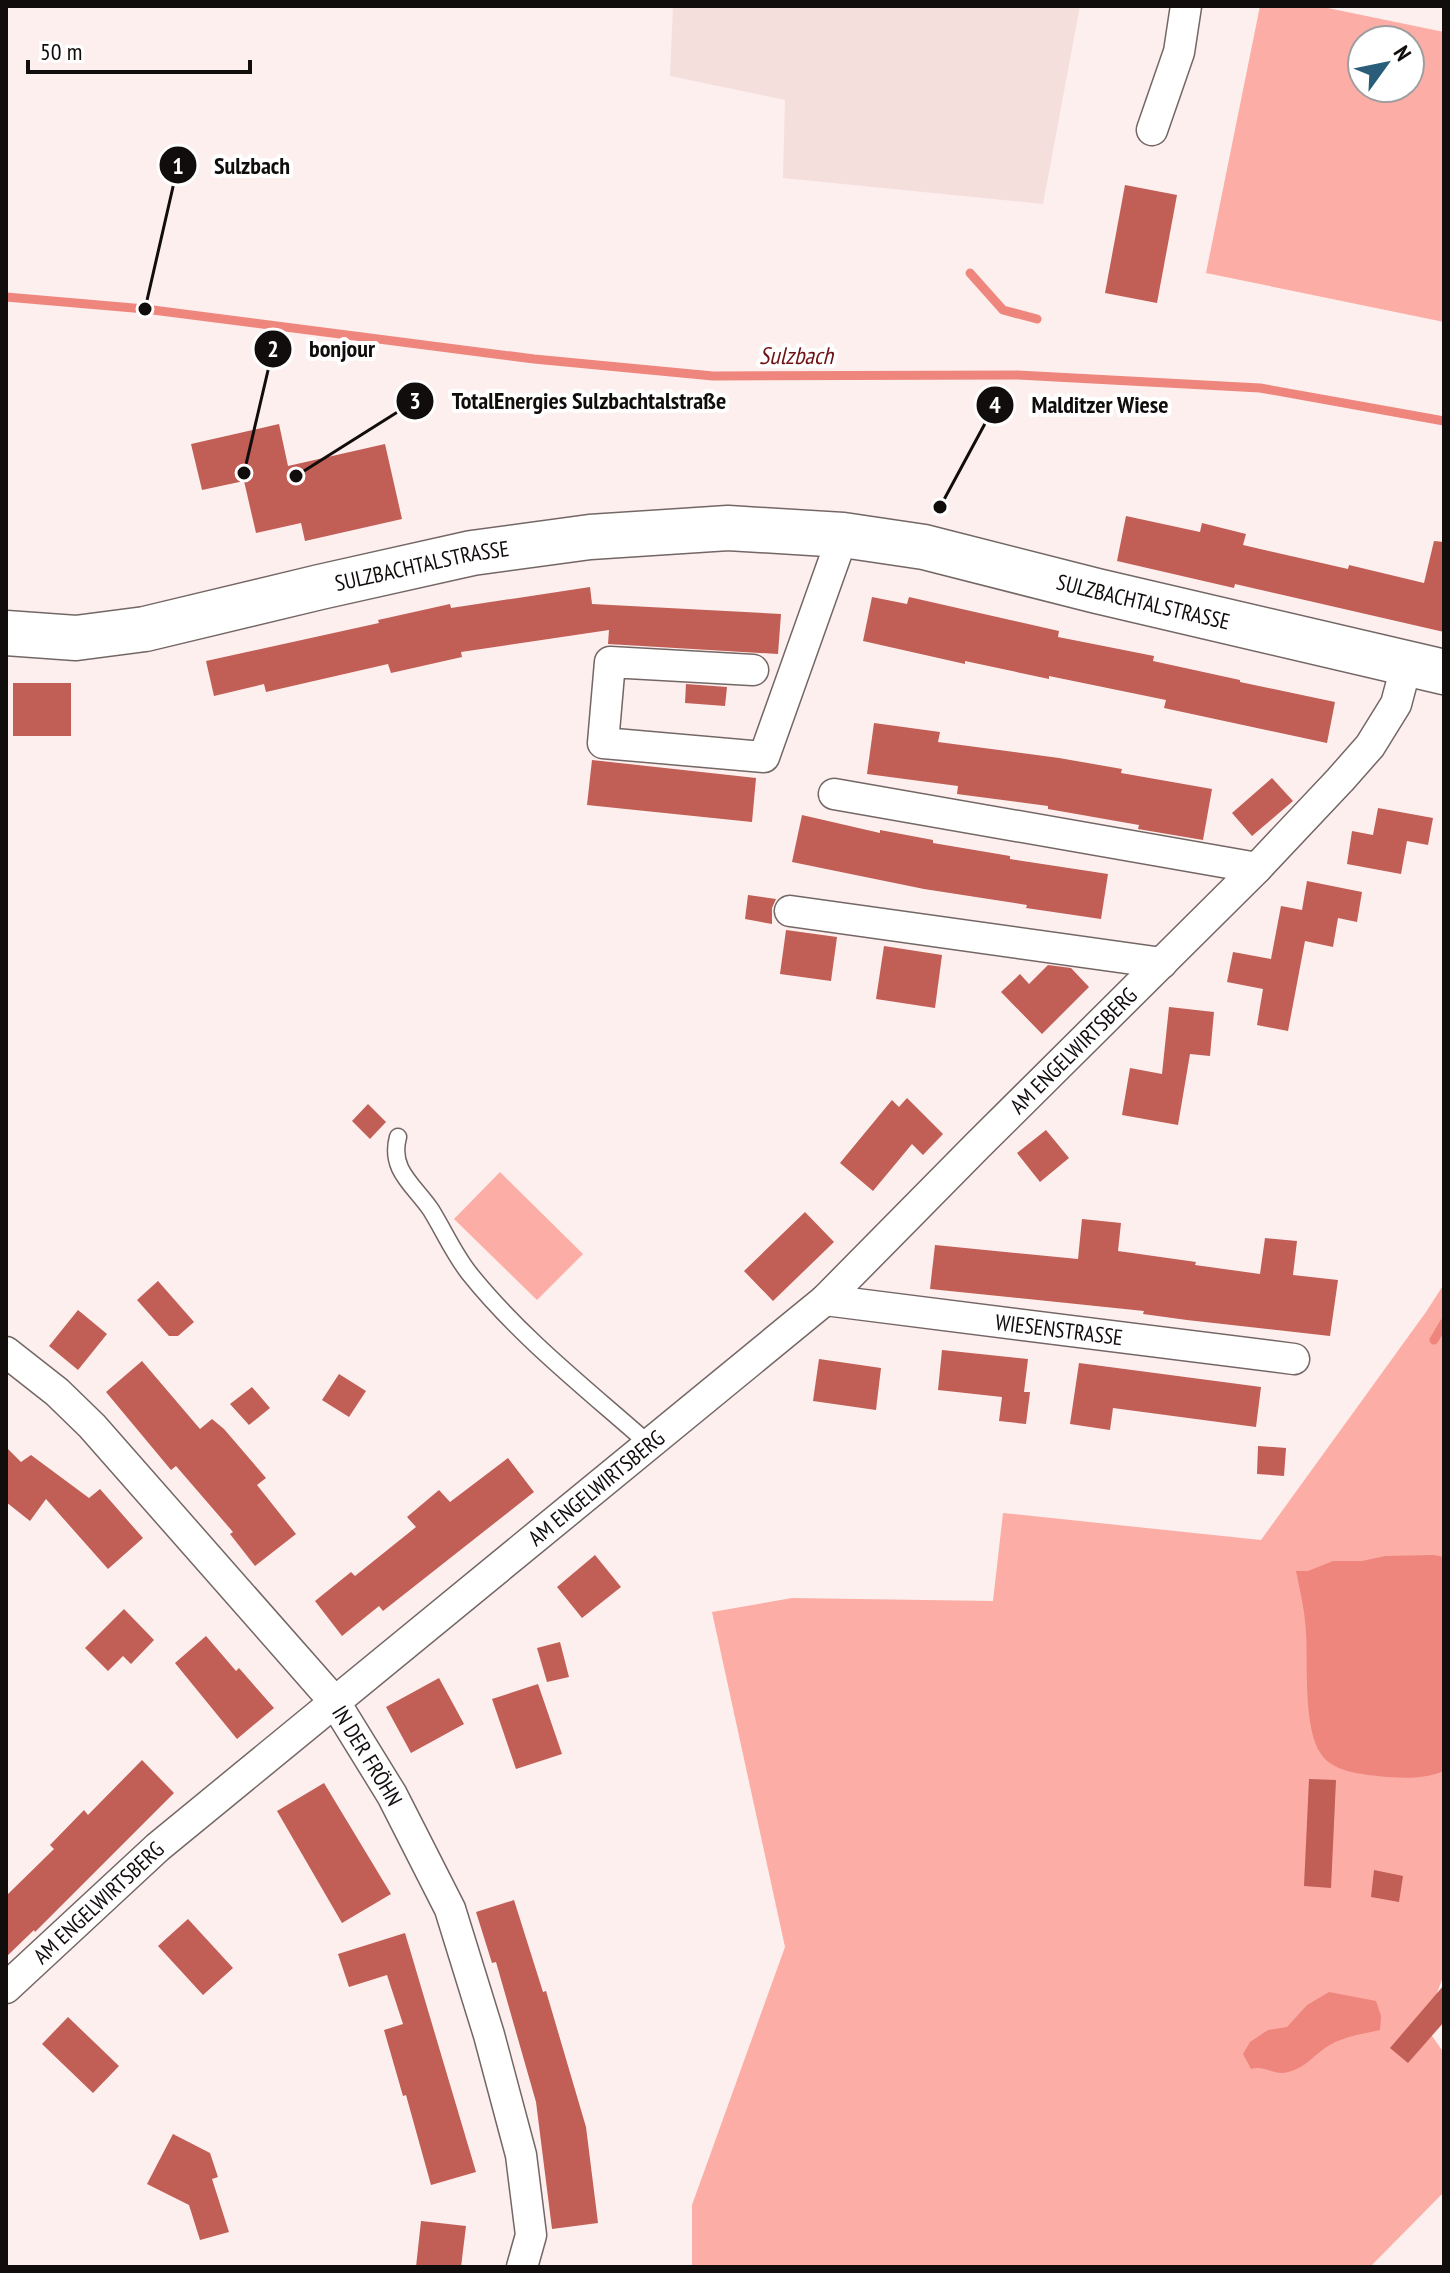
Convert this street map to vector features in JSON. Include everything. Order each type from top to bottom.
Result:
[{"type":"main road","name":"SULZBACHTALSTRASSE","points":[[6,633],[76,638],[145,629],[472,553],[590,537],[728,528],[843,535],[924,547],[1112,595],[1426,668]]},
{"type":"street","points":[[1152,130],[1179,52],[1186,6]]},
{"type":"street","points":[[753,670],[610,662],[603,743],[764,757],[843,535]]},
{"type":"street","name":"AM ENGELWIRTSBERG","points":[[6,1988],[158,1847],[825,1300],[1257,868],[1370,746],[1396,704],[1426,668]]},
{"type":"street","points":[[834,794],[1257,868]]},
{"type":"street","name":"AM ENGELWIRTSBERG","points":[[790,911],[1162,963]]},
{"type":"street","name":"WIESENSTRASSE","points":[[825,1300],[1294,1359]]},
{"type":"street","name":"IN DER FRÖHN","points":[[6,1352],[57,1392],[92,1426],[334,1701],[392,1795],[450,1909],[489,2035],[521,2155],[531,2235],[522,2267]]},
{"type":"lane","points":[[398,1137],[394,1151],[398,1166],[430,1209],[473,1277],[514,1324],[650,1445]]},
{"type":"shaded area","points":[[673,6],[1080,6],[1043,204],[783,178],[785,100],[670,76]]},
{"type":"shaded area","points":[[1260,6],[1318,6],[1405,24],[1346,24],[1346,104],[1426,104],[1426,28],[1444,32],[1444,322],[1206,273]]},
{"type":"shaded area","points":[[500,1172],[583,1254],[537,1300],[454,1219]]},
{"type":"shaded area","points":[[1444,1284],[1444,1974],[1425,2026],[1444,2053],[1444,2192],[1370,2267],[692,2267],[692,2205],[785,1947],[712,1612],[792,1598],[993,1601],[1003,1513],[1261,1540]]},
{"type":"shaded area","points":[[1444,1557],[1444,1771],[1403,1778],[1346,1771],[1321,1754],[1311,1729],[1305,1624],[1296,1571],[1308,1571],[1333,1561]]},
{"type":"shaded area","points":[[1329,1992],[1376,2001],[1381,2016],[1380,2030],[1338,2041],[1304,2065],[1288,2072],[1251,2069],[1243,2054],[1250,2042],[1268,2030],[1287,2027],[1307,2005]]},
{"type":"building","points":[[1125,185],[1177,195],[1157,303],[1105,293]]},
{"type":"building","points":[[279,424],[288,466],[385,444],[402,519],[305,541],[301,523],[256,533],[244,481],[202,490],[191,444]]},
{"type":"building","points":[[1126,516],[1200,532],[1202,523],[1246,534],[1243,545],[1424,583],[1434,541],[1444,542],[1444,632],[1235,584],[1234,588],[1117,561]]},
{"type":"building","points":[[590,587],[592,604],[781,614],[778,654],[608,644],[609,630],[461,652],[462,657],[391,673],[388,664],[266,692],[264,684],[214,696],[206,661],[450,604],[451,608]]},
{"type":"building","points":[[872,597],[907,604],[909,597],[1059,631],[1058,637],[1154,656],[1153,661],[1335,702],[1327,743],[1164,708],[1166,700],[965,661],[965,664],[863,641]]},
{"type":"building","points":[[13,683],[71,683],[71,736],[13,736]]},
{"type":"building","points":[[686,684],[727,687],[725,706],[685,703]]},
{"type":"building","points":[[874,723],[940,732],[938,742],[1059,758],[1212,789],[1203,840],[1138,829],[1139,825],[1048,809],[1048,806],[957,794],[958,786],[867,774]]},
{"type":"building","points":[[592,760],[756,778],[752,822],[587,805]]},
{"type":"building","points":[[1272,778],[1293,801],[1252,836],[1232,813]]},
{"type":"building","points":[[1378,808],[1433,818],[1428,845],[1407,841],[1401,874],[1347,864],[1352,831],[1373,835]]},
{"type":"building","points":[[802,815],[880,833],[880,830],[1010,856],[1010,859],[1108,874],[1101,919],[1026,908],[1027,905],[924,889],[792,862]]},
{"type":"building","points":[[1307,881],[1362,892],[1357,922],[1338,918],[1333,947],[1305,941],[1288,1031],[1257,1025],[1263,989],[1227,982],[1233,952],[1271,959],[1281,906],[1302,910]]},
{"type":"building","points":[[748,895],[776,899],[772,908],[772,924],[745,919]]},
{"type":"building","points":[[786,930],[837,937],[831,981],[780,974]]},
{"type":"building","points":[[884,946],[942,955],[935,1008],[876,999]]},
{"type":"building","points":[[1048,965],[1071,968],[1089,987],[1042,1034],[1001,992],[1020,974],[1029,984]]},
{"type":"building","points":[[1169,1007],[1214,1012],[1210,1056],[1190,1054],[1178,1125],[1122,1115],[1130,1068],[1162,1074]]},
{"type":"building","points":[[907,1098],[943,1134],[923,1155],[912,1144],[873,1191],[840,1163],[892,1100],[899,1107]]},
{"type":"building","points":[[368,1104],[386,1122],[370,1139],[352,1121]]},
{"type":"building","points":[[1046,1130],[1069,1158],[1040,1182],[1017,1153]]},
{"type":"building","points":[[805,1212],[834,1242],[773,1301],[744,1271]]},
{"type":"building","points":[[1082,1219],[1121,1223],[1118,1251],[1260,1274],[1265,1238],[1297,1241],[1293,1275],[1338,1280],[1330,1336],[1187,1320],[1143,1314],[1144,1311],[930,1289],[935,1245],[1078,1259]]},
{"type":"building","points":[[158,1281],[194,1322],[178,1336],[169,1336],[137,1300]]},
{"type":"building","points":[[78,1310],[107,1334],[78,1370],[49,1346]]},
{"type":"building","points":[[942,1350],[1028,1359],[1024,1392],[1030,1392],[1026,1424],[999,1421],[1002,1397],[938,1390]]},
{"type":"building","points":[[819,1359],[881,1368],[876,1410],[813,1401]]},
{"type":"building","points":[[142,1361],[200,1429],[212,1419],[266,1478],[257,1485],[296,1534],[255,1566],[230,1534],[233,1532],[176,1466],[171,1470],[106,1392]]},
{"type":"building","points":[[1079,1363],[1261,1387],[1256,1427],[1113,1408],[1110,1430],[1070,1424]]},
{"type":"building","points":[[339,1374],[366,1391],[349,1417],[322,1400]]},
{"type":"building","points":[[252,1387],[270,1408],[249,1425],[230,1404]]},
{"type":"building","points":[[1258,1446],[1286,1448],[1284,1476],[1257,1474]]},
{"type":"building","points":[[6,1447],[21,1462],[31,1455],[89,1498],[100,1489],[143,1538],[108,1569],[46,1499],[30,1521],[6,1502]]},
{"type":"building","points":[[508,1458],[534,1492],[383,1611],[379,1606],[342,1636],[315,1601],[351,1572],[355,1576],[416,1527],[407,1517],[439,1490],[450,1502]]},
{"type":"building","points":[[595,1555],[621,1587],[582,1618],[557,1587]]},
{"type":"building","points":[[124,1609],[154,1640],[131,1664],[123,1656],[108,1671],[85,1648]]},
{"type":"building","points":[[206,1636],[274,1708],[237,1739],[175,1663]]},
{"type":"building","points":[[560,1642],[569,1677],[547,1682],[537,1648]]},
{"type":"building","points":[[439,1678],[464,1724],[411,1753],[386,1707]]},
{"type":"building","points":[[538,1684],[562,1754],[516,1769],[492,1699]]},
{"type":"building","points":[[142,1760],[174,1793],[6,1957],[6,1896],[54,1849],[50,1845],[84,1810],[88,1815]]},
{"type":"building","points":[[1309,1779],[1336,1780],[1331,1888],[1304,1886]]},
{"type":"building","points":[[324,1783],[391,1894],[342,1923],[277,1811]]},
{"type":"building","points":[[1374,1870],[1403,1876],[1399,1902],[1371,1897]]},
{"type":"building","points":[[514,1900],[543,1992],[546,1991],[586,2127],[598,2223],[552,2229],[536,2102],[496,1962],[492,1963],[476,1912]]},
{"type":"building","points":[[188,1919],[233,1968],[203,1995],[158,1946]]},
{"type":"building","points":[[405,1933],[476,2172],[431,2185],[384,2030],[403,2024],[387,1975],[349,1987],[338,1954]]},
{"type":"building","points":[[1444,1985],[1444,2022],[1408,2063],[1390,2048]]},
{"type":"building","points":[[68,2017],[119,2066],[93,2093],[42,2044]]},
{"type":"building","points":[[173,2134],[210,2153],[218,2177],[212,2179],[229,2232],[200,2240],[189,2205],[147,2184]]},
{"type":"building","points":[[421,2221],[466,2226],[461,2267],[416,2267]]},
{"type":"waterway","points":[[970,273],[1003,310],[1037,319]]},
{"type":"waterway","name":"Sulzbach","points":[[6,297],[145,309],[534,359],[713,376],[1018,375],[1260,388],[1444,421]]},
{"type":"waterway","points":[[1434,1340],[1444,1323]]},
{"type":"place","name":"Sulzbach","points":[[145,309]]},
{"type":"place","name":"bonjour","points":[[244,473]]},
{"type":"place","name":"TotalEnergies Sulzbachtalstraße","points":[[296,476]]},
{"type":"place","name":"Malditzer Wiese","points":[[940,507]]}]
